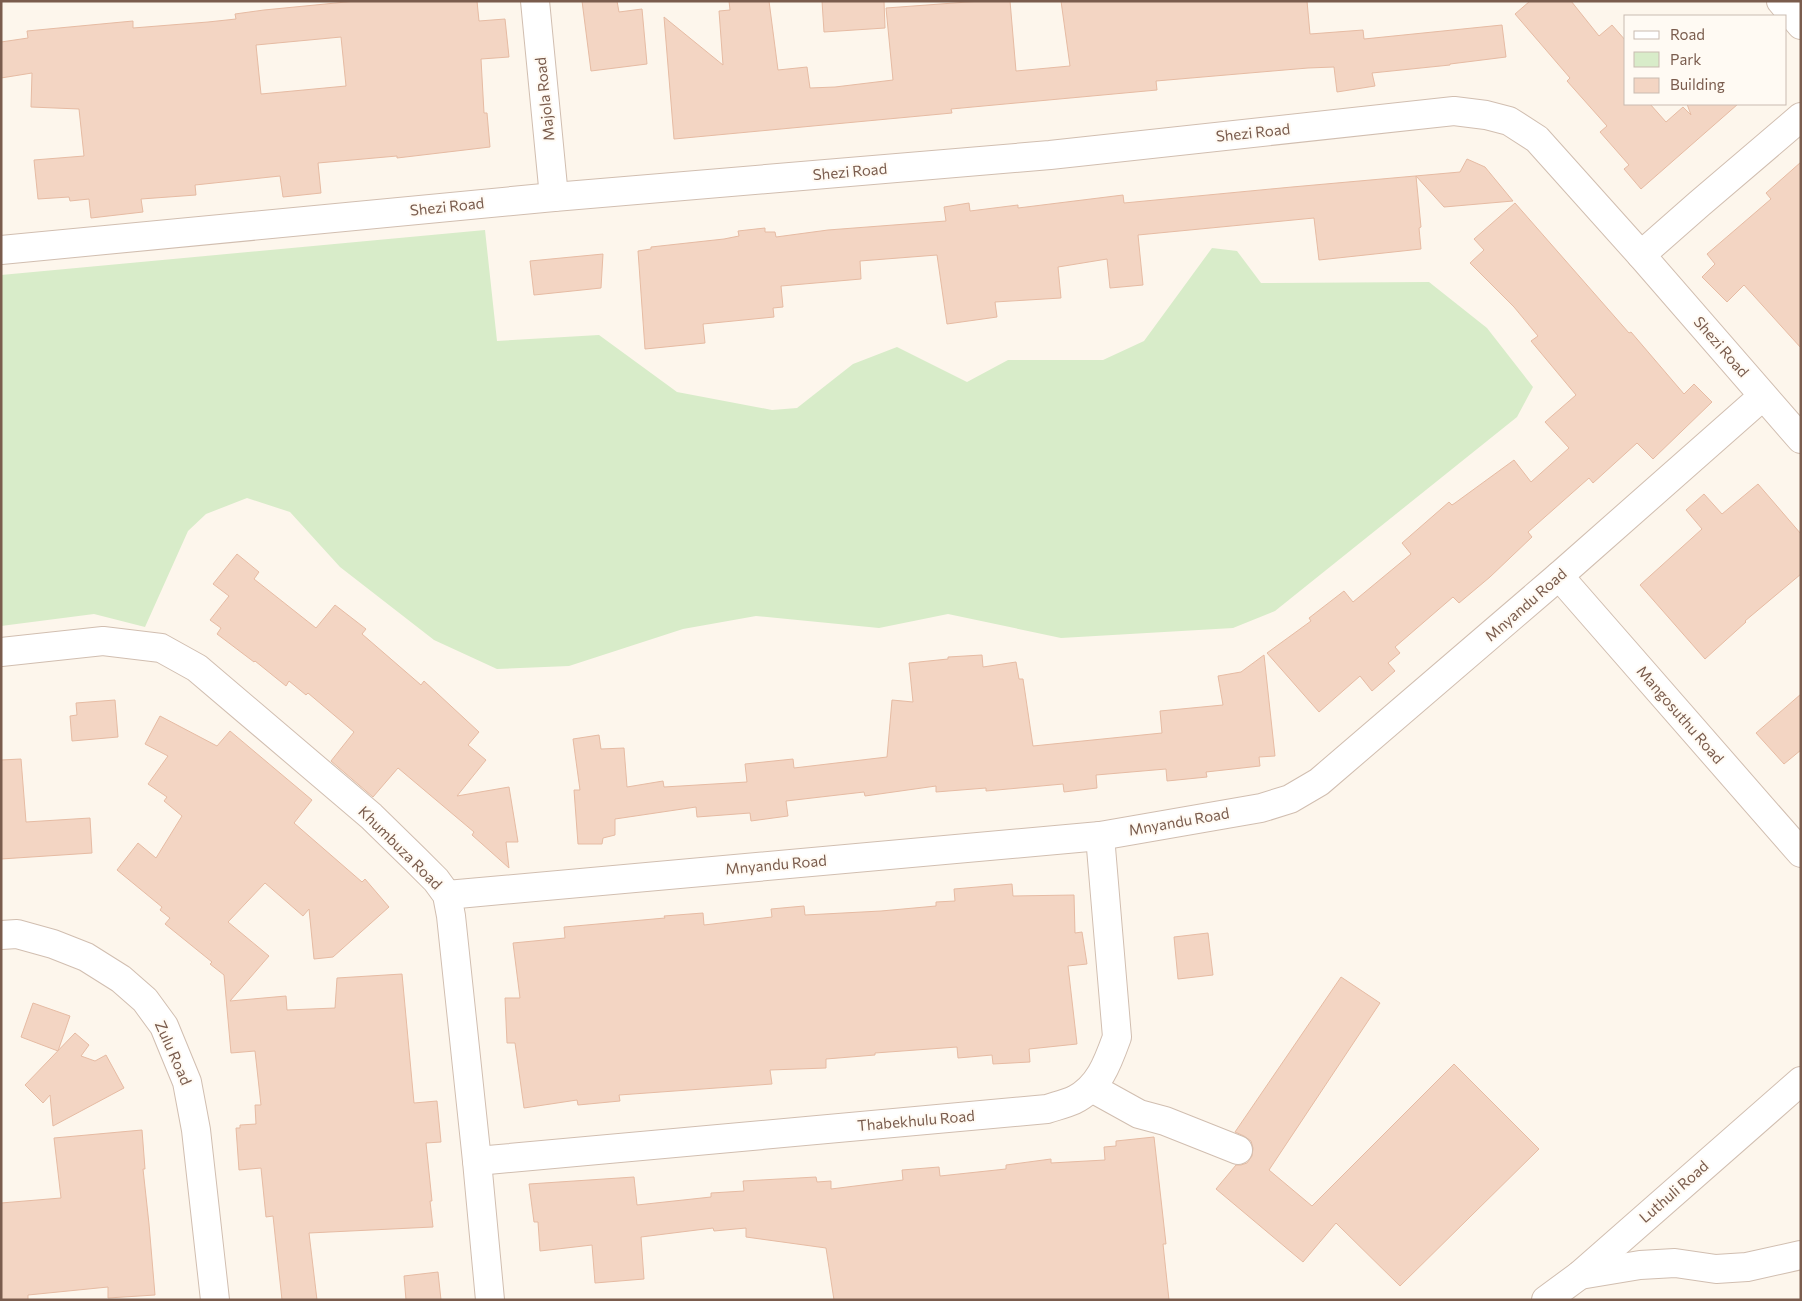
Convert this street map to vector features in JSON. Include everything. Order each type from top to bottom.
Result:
[{"type":"street","name":"Majola Road","points":[[536,1],[554,197]]},
{"type":"street","points":[[1781,1],[1801,24]]},
{"type":"street","name":"Shezi Road","points":[[1,250],[554,197],[1050,155],[1454,111],[1486,114],[1509,121],[1537,139],[1801,439]]},
{"type":"street","points":[[1641,255],[1801,117]]},
{"type":"street","name":"Mnyandu Road","points":[[447,895],[1100,836],[1261,808],[1290,799],[1318,782],[1559,576],[1763,396]]},
{"type":"street","name":"Mangosuthu Road","points":[[1559,576],[1801,854]]},
{"type":"street","name":"Khumbuza Road","points":[[1,652],[103,642],[161,648],[196,668],[371,816],[429,873],[447,895],[452,926],[490,1300]]},
{"type":"street","name":"Thabekhulu Road","points":[[477,1162],[1047,1109],[1074,1100],[1092,1088],[1107,1065],[1117,1037],[1100,836]]},
{"type":"street","name":"Zulu Road","points":[[1,935],[17,934],[86,956],[120,979],[145,1000],[164,1026],[189,1091],[196,1130],[215,1300]]},
{"type":"street","name":"Luthuli Road","points":[[1563,1291],[1801,1081]]},
{"type":"street","points":[[1092,1088],[1140,1114],[1165,1121],[1238,1150]]},
{"type":"street","points":[[1563,1291],[1640,1265],[1674,1263],[1716,1269],[1747,1267],[1801,1255]]},
{"type":"green space","points":[[485,230],[497,341],[599,335],[677,392],[772,410],[797,408],[853,364],[897,347],[967,382],[1008,360],[1103,360],[1144,341],[1212,248],[1237,251],[1261,283],[1429,282],[1487,328],[1533,387],[1517,417],[1275,611],[1233,628],[1061,638],[948,614],[879,628],[756,616],[683,629],[569,666],[497,669],[434,640],[340,567],[290,512],[247,498],[206,514],[188,531],[145,627],[94,614],[1,626],[1,275]]},
{"type":"building","points":[[356,1],[477,1],[479,21],[505,19],[509,57],[481,59],[484,113],[487,113],[490,147],[397,158],[397,156],[318,163],[321,193],[283,197],[280,176],[195,185],[196,195],[141,199],[143,212],[91,218],[89,199],[70,201],[69,197],[38,199],[34,160],[84,156],[79,109],[31,107],[32,73],[1,78],[1,42],[28,38],[27,31],[133,21],[133,28],[208,22],[236,19],[235,14]],"holes":[[[341,37],[346,86],[261,94],[256,45]]]},
{"type":"building","points":[[582,1],[617,1],[619,12],[642,9],[647,64],[591,71]]},
{"type":"building","points":[[729,1],[769,1],[778,70],[807,67],[810,88],[893,80],[886,8],[981,1],[1010,1],[1016,71],[1070,66],[1061,1],[1307,1],[1310,34],[1363,30],[1364,39],[1502,25],[1506,57],[1372,73],[1375,86],[1337,92],[1334,67],[1308,68],[1156,81],[1157,90],[951,109],[952,113],[674,139],[664,17],[723,65],[719,11],[730,10]]},
{"type":"building","points":[[822,1],[884,1],[885,28],[824,32]]},
{"type":"building","points":[[1530,1],[1571,1],[1599,36],[1612,25],[1624,39],[1624,105],[1651,105],[1666,122],[1683,107],[1691,115],[1687,105],[1737,105],[1641,189],[1624,169],[1629,165],[1600,132],[1607,126],[1567,81],[1570,78],[1515,14]]},
{"type":"building","points":[[1467,159],[1485,167],[1513,201],[1444,207],[1416,176],[1421,227],[1419,228],[1421,249],[1319,260],[1314,218],[1138,235],[1143,285],[1110,288],[1107,259],[1058,267],[1061,298],[995,302],[997,317],[947,324],[937,255],[860,261],[861,279],[781,286],[783,307],[773,308],[774,317],[703,324],[705,343],[645,349],[638,251],[651,249],[651,247],[724,239],[739,236],[738,231],[765,228],[765,232],[775,232],[776,237],[828,230],[946,221],[944,207],[969,203],[970,211],[1018,205],[1018,208],[1123,195],[1124,203],[1292,187],[1460,172]]},
{"type":"building","points":[[1801,162],[1801,348],[1744,285],[1727,302],[1702,277],[1715,264],[1707,254],[1771,199],[1766,193]]},
{"type":"building","points":[[1515,203],[1684,394],[1694,384],[1712,402],[1653,459],[1637,443],[1593,483],[1589,478],[1528,532],[1532,537],[1490,577],[1459,603],[1453,597],[1395,647],[1400,653],[1388,663],[1395,671],[1372,691],[1360,676],[1319,712],[1267,653],[1311,621],[1309,618],[1344,591],[1353,602],[1411,554],[1402,543],[1449,502],[1452,505],[1514,460],[1531,482],[1569,448],[1545,422],[1576,395],[1531,341],[1538,336],[1514,307],[1470,263],[1484,250],[1474,239]]},
{"type":"building","points":[[603,254],[601,288],[534,295],[530,261]]},
{"type":"building","points":[[1758,484],[1801,534],[1801,574],[1745,621],[1705,659],[1640,585],[1702,529],[1686,510],[1704,494],[1722,514]]},
{"type":"building","points":[[237,554],[259,572],[254,579],[316,628],[335,605],[366,629],[362,634],[421,685],[424,681],[479,732],[468,745],[486,760],[457,796],[509,787],[518,842],[506,842],[509,868],[472,835],[474,832],[398,768],[373,797],[331,761],[354,732],[308,693],[306,695],[289,681],[286,686],[217,634],[221,628],[210,620],[229,596],[213,584]]},
{"type":"building","points":[[982,655],[983,667],[1016,662],[1019,679],[1023,679],[1033,746],[1162,733],[1160,711],[1223,705],[1218,676],[1241,672],[1264,655],[1275,756],[1259,757],[1260,766],[1206,772],[1207,777],[1167,781],[1166,769],[1096,775],[1097,788],[1064,792],[1063,784],[986,791],[986,788],[936,792],[936,786],[865,796],[864,792],[786,801],[788,816],[751,821],[750,813],[697,817],[696,807],[615,819],[615,835],[603,838],[602,844],[578,844],[574,790],[580,790],[573,739],[599,735],[601,749],[624,748],[627,787],[663,781],[664,787],[747,782],[745,764],[793,759],[794,768],[887,757],[892,700],[913,702],[909,663],[948,659],[948,657]]},
{"type":"building","points":[[1801,694],[1801,750],[1784,764],[1756,733]]},
{"type":"building","points":[[115,700],[118,737],[72,741],[70,716],[77,715],[76,703]]},
{"type":"building","points":[[160,716],[217,746],[230,731],[312,800],[294,823],[362,882],[365,879],[389,907],[333,957],[314,959],[309,909],[303,916],[265,883],[228,922],[269,956],[230,1001],[286,996],[287,1010],[335,1008],[337,978],[402,974],[414,1103],[437,1101],[441,1142],[426,1143],[433,1227],[309,1233],[317,1300],[282,1300],[273,1216],[266,1217],[261,1168],[239,1170],[236,1128],[240,1128],[240,1125],[256,1124],[255,1105],[261,1105],[255,1051],[231,1053],[224,975],[210,964],[212,962],[165,924],[170,918],[160,910],[162,907],[117,870],[138,843],[156,858],[182,816],[164,801],[167,797],[148,784],[168,756],[145,744]]},
{"type":"building","points":[[21,759],[26,822],[90,818],[92,853],[1,859],[1,760]]},
{"type":"building","points":[[1012,884],[1013,896],[1074,895],[1075,933],[1082,932],[1087,964],[1068,966],[1077,1044],[1029,1049],[1030,1062],[993,1064],[992,1055],[958,1058],[957,1047],[875,1053],[875,1055],[826,1059],[826,1068],[770,1070],[772,1084],[619,1095],[620,1101],[578,1105],[577,1100],[524,1108],[515,1043],[507,1043],[505,998],[520,998],[513,943],[565,938],[564,927],[665,918],[664,916],[703,913],[704,925],[772,917],[771,909],[804,906],[805,915],[936,906],[936,902],[955,901],[954,889]]},
{"type":"building","points":[[1208,933],[1213,975],[1178,979],[1174,937]]},
{"type":"building","points":[[1341,977],[1380,1003],[1269,1170],[1312,1206],[1454,1064],[1539,1149],[1400,1286],[1336,1223],[1303,1262],[1216,1189],[1236,1165],[1247,1163],[1252,1156],[1253,1148],[1251,1141],[1235,1132]]},
{"type":"building","points":[[33,1003],[70,1016],[58,1051],[21,1037]]},
{"type":"building","points":[[75,1033],[89,1045],[81,1056],[95,1061],[106,1055],[124,1088],[53,1126],[50,1095],[43,1103],[25,1085]]},
{"type":"building","points":[[142,1130],[145,1169],[143,1169],[155,1295],[108,1298],[108,1287],[28,1295],[28,1300],[1,1300],[1,1203],[61,1198],[54,1138]]},
{"type":"building","points":[[1154,1137],[1166,1244],[1163,1244],[1169,1300],[834,1300],[826,1248],[746,1237],[746,1228],[714,1231],[713,1228],[641,1237],[644,1279],[595,1283],[592,1245],[540,1251],[538,1222],[534,1222],[529,1184],[634,1177],[637,1205],[711,1197],[711,1193],[744,1191],[743,1181],[816,1177],[817,1182],[831,1181],[831,1189],[903,1180],[902,1170],[939,1167],[940,1176],[1006,1169],[1006,1165],[1051,1159],[1051,1163],[1105,1160],[1104,1147],[1116,1146],[1116,1141]]},
{"type":"building","points":[[438,1272],[441,1300],[406,1300],[404,1276]]}]
